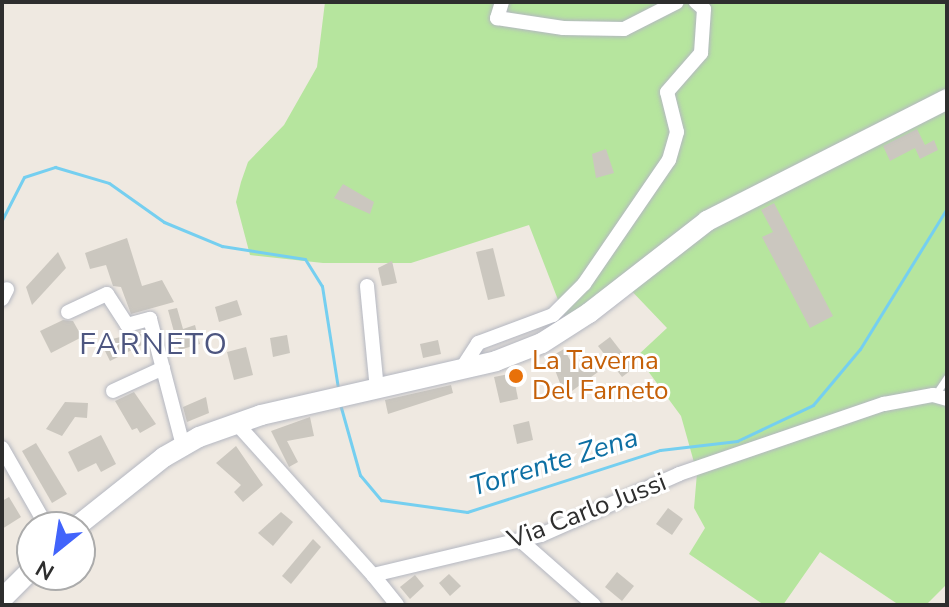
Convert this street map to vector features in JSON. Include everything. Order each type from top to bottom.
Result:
[{"type":"street","points":[[502,2],[497,18],[563,28],[624,29],[677,2]]},
{"type":"street","points":[[462,368],[478,343],[553,315],[584,284],[669,160],[677,132],[667,92],[701,53],[704,9],[696,2]]},
{"type":"street","points":[[96,512],[183,446],[237,424],[369,385],[462,368],[542,343],[589,313],[707,221],[947,99]]},
{"type":"street","points":[[367,286],[369,385]]},
{"type":"street","points":[[68,312],[107,294],[127,325],[150,319],[183,446]]},
{"type":"street","points":[[113,391],[163,368]]},
{"type":"street","name":"Via Carlo Jussi","points":[[373,575],[520,540],[679,474],[884,404],[941,397]]},
{"type":"street","points":[[237,424],[397,605]]},
{"type":"street","points":[[2,448],[38,511]]},
{"type":"street","points":[[520,540],[594,605]]},
{"type":"lane","points":[[941,397],[947,377]]},
{"type":"green space","points":[[325,2],[947,2],[947,584],[926,605],[899,605],[820,552],[783,605],[764,605],[689,554],[705,528],[694,508],[697,473],[681,416],[637,356],[667,328],[625,284],[567,323],[529,225],[411,263],[323,263],[250,255],[236,202],[241,182],[248,162],[284,125],[317,67]]},
{"type":"building","points":[[917,129],[925,145],[934,140],[938,150],[920,159],[915,148],[890,161],[883,146]]},
{"type":"building","points":[[606,149],[614,173],[596,178],[592,154]]},
{"type":"building","points":[[343,184],[374,202],[370,214],[334,198]]},
{"type":"building","points":[[774,203],[833,316],[810,328],[762,237],[773,232],[761,210]]},
{"type":"building","points":[[127,238],[142,286],[162,280],[174,302],[131,314],[121,287],[113,286],[106,265],[90,269],[85,253]]},
{"type":"building","points":[[493,248],[505,296],[488,300],[476,252]]},
{"type":"building","points":[[58,252],[66,268],[32,305],[26,287]]},
{"type":"building","points":[[392,261],[397,283],[382,286],[378,268]]},
{"type":"building","points":[[237,300],[242,315],[219,322],[215,307]]},
{"type":"building","points":[[177,308],[183,329],[195,325],[200,344],[179,350],[168,310]]},
{"type":"building","points":[[63,320],[73,321],[82,337],[51,353],[40,331]]},
{"type":"building","points":[[141,332],[146,343],[110,361],[105,351],[112,347],[108,340]]},
{"type":"building","points":[[287,335],[290,353],[273,357],[270,338]]},
{"type":"building","points":[[610,337],[634,368],[622,377],[598,346]]},
{"type":"building","points":[[438,340],[441,354],[423,358],[420,344]]},
{"type":"building","points":[[246,347],[253,375],[234,380],[227,352]]},
{"type":"building","points":[[564,349],[574,367],[587,357],[598,372],[565,396],[550,357]]},
{"type":"building","points":[[513,373],[518,399],[500,403],[494,377]]},
{"type":"building","points":[[451,385],[453,393],[388,414],[385,400]]},
{"type":"building","points":[[134,392],[156,424],[140,433],[137,428],[132,430],[115,401]]},
{"type":"building","points":[[206,397],[209,413],[187,422],[183,407]]},
{"type":"building","points":[[65,402],[88,403],[87,418],[75,417],[62,436],[46,429]]},
{"type":"building","points":[[310,417],[314,436],[287,441],[298,462],[289,467],[271,431]]},
{"type":"building","points":[[529,421],[533,440],[517,444],[513,425]]},
{"type":"building","points":[[101,435],[116,464],[101,472],[96,463],[78,472],[68,452]]},
{"type":"building","points":[[36,443],[67,494],[52,503],[22,451]]},
{"type":"building","points":[[236,446],[263,485],[243,502],[234,492],[241,485],[216,463]]},
{"type":"building","points":[[9,497],[17,511],[16,520],[2,529],[2,501]]},
{"type":"building","points":[[668,508],[683,519],[672,535],[656,524]]},
{"type":"building","points":[[281,512],[293,522],[273,546],[258,533]]},
{"type":"building","points":[[313,539],[321,547],[291,584],[282,576]]},
{"type":"building","points":[[617,572],[634,586],[622,601],[605,587]]},
{"type":"building","points":[[449,574],[461,586],[450,596],[439,583]]},
{"type":"building","points":[[415,575],[424,586],[410,599],[400,587]]},
{"type":"waterway","name":"Torrente Zena","points":[[2,220],[24,177],[55,167],[109,183],[164,222],[222,246],[305,259],[322,286],[338,388]]},
{"type":"waterway","name":"Torrente Zena","points":[[340,404],[360,475],[381,500],[467,512],[660,450],[737,441],[813,405],[860,349],[947,208]]},
{"type":"place","name":"La Taverna Del Farneto","points":[[516,376]]},
{"type":"district","name":"FARNETO","points":[[154,345]]}]
